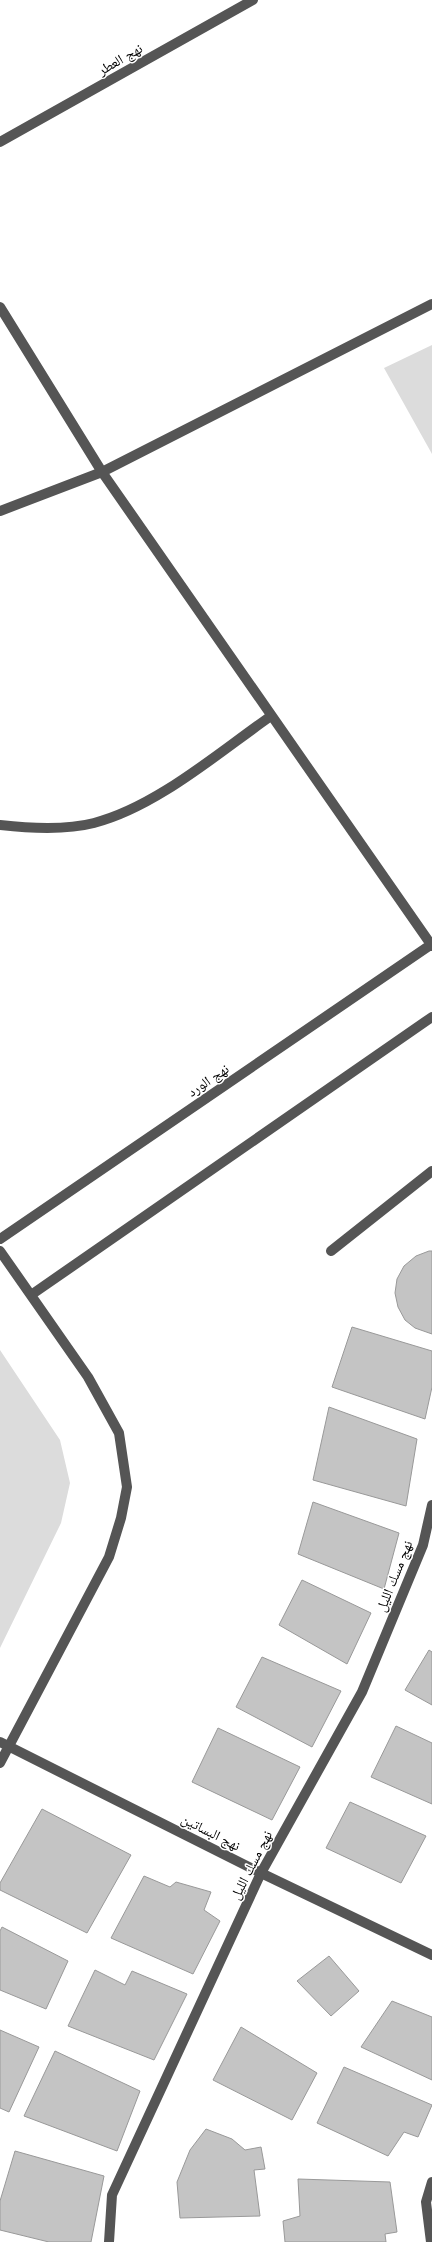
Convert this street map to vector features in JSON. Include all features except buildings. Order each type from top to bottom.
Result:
[{"type":"street","name":"نهج العطر","points":[[0,142],[253,0]]},
{"type":"street","points":[[0,511],[102,472],[432,304]]},
{"type":"street","points":[[0,308],[102,472],[432,945]]},
{"type":"street","points":[[0,825],[33,828],[94,823],[149,802],[271,716]]},
{"type":"street","name":"نهج الورد","points":[[0,1239],[432,945]]},
{"type":"street","points":[[32,1295],[432,1017]]},
{"type":"street","points":[[331,1251],[432,1170]]},
{"type":"street","points":[[0,1251],[88,1377],[119,1433],[127,1486],[121,1518],[109,1557],[4,1744],[0,1763]]},
{"type":"street","name":"نهج مسك الليل","points":[[109,2242],[112,2195],[261,1873],[362,1692],[423,1545],[432,1505]]},
{"type":"street","name":"نهج البساتين","points":[[4,1744],[261,1873],[432,1955]]},
{"type":"street","points":[[431,2242],[426,2202],[432,2182]]},
{"type":"shaded area","points":[[432,345],[432,454],[384,368]]},
{"type":"shaded area","points":[[0,1350],[60,1440],[70,1483],[61,1523],[0,1648]]}]
